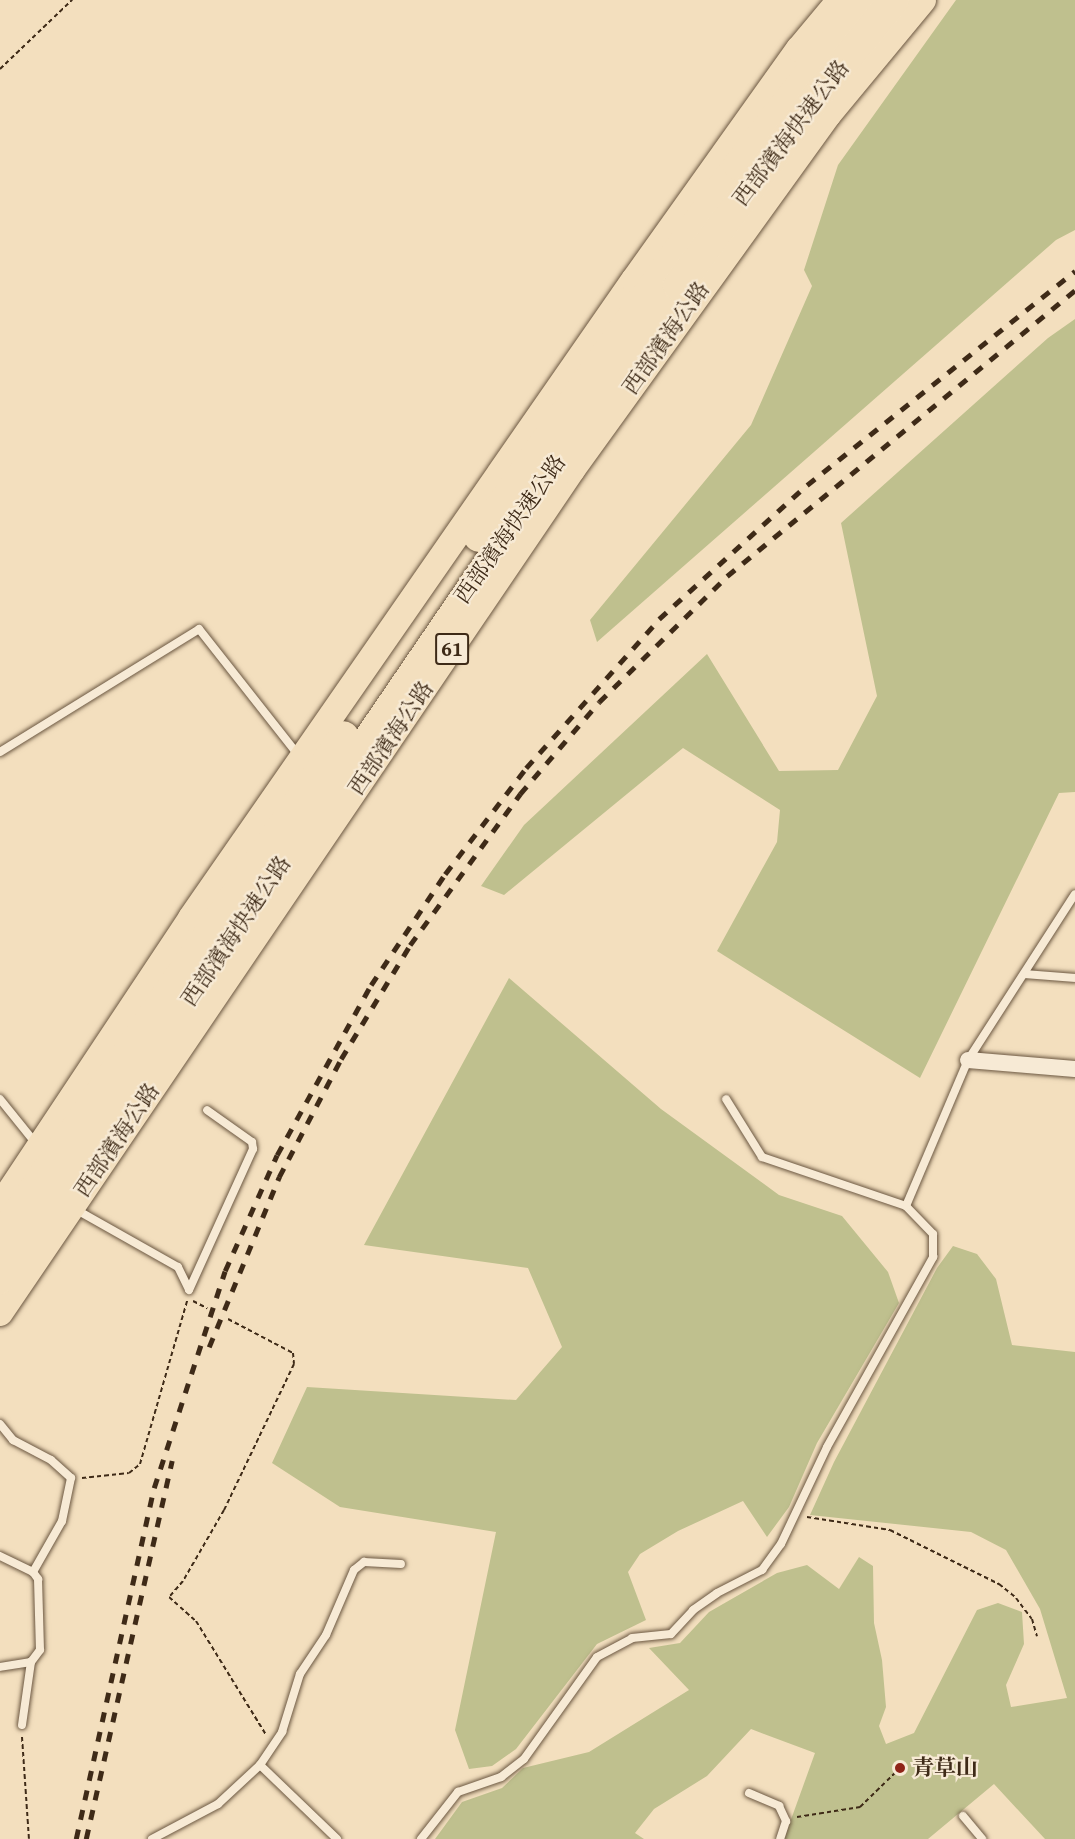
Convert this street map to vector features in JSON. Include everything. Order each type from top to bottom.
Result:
[{"type":"highway","name":"西部濱海快速公路","points":[[0,1239],[174,981],[731,174],[811,67],[867,0]]},
{"type":"highway","name":"西部濱海快速公路","points":[[0,1279],[420,658],[678,286],[823,88],[894,0]]},
{"type":"highway","points":[[420,658],[572,470]]},
{"type":"highway","points":[[77,1090],[174,981]]},
{"type":"main road","points":[[0,1206],[302,759],[634,280],[800,49],[840,0]]},
{"type":"main road","name":"西部濱海公路","points":[[0,1312],[572,470],[828,115],[923,0]]},
{"type":"street","points":[[968,1060],[1075,1069]]},
{"type":"lane","points":[[0,752],[199,629],[302,759]]},
{"type":"lane","points":[[906,1206],[968,1060],[1075,894]]},
{"type":"lane","points":[[1025,974],[1075,978]]},
{"type":"lane","points":[[0,1099],[40,1148]]},
{"type":"lane","points":[[421,1839],[458,1792],[501,1777],[524,1759],[597,1657],[632,1638],[671,1634],[701,1604],[747,1581],[762,1570],[781,1544],[828,1448],[933,1257],[933,1233],[906,1206],[762,1157],[726,1099]]},
{"type":"lane","points":[[72,1207],[178,1267],[189,1290],[253,1149],[252,1142],[207,1110]]},
{"type":"lane","points":[[0,1424],[13,1440],[51,1461],[72,1478],[62,1521],[33,1572]]},
{"type":"lane","points":[[0,1556],[33,1572],[38,1579],[40,1650],[31,1662],[22,1725]]},
{"type":"lane","points":[[152,1839],[218,1804],[260,1765],[271,1745],[282,1732],[300,1674],[326,1635],[354,1570],[364,1562],[401,1564]]},
{"type":"lane","points":[[0,1667],[31,1662]]},
{"type":"lane","points":[[260,1765],[337,1839]]},
{"type":"lane","points":[[750,1793],[779,1806],[786,1821],[780,1839]]},
{"type":"lane","points":[[963,1816],[982,1839]]},
{"type":"path","points":[[0,69],[72,0]]},
{"type":"path","points":[[72,1478],[129,1473],[140,1464],[187,1298],[207,1308]]},
{"type":"path","points":[[228,1319],[293,1353],[294,1364],[224,1510],[183,1581],[170,1597],[196,1621],[255,1712],[271,1745]]},
{"type":"path","points":[[795,1515],[890,1530],[999,1584],[1017,1598],[1032,1619],[1037,1636]]},
{"type":"path","points":[[22,1725],[22,1767],[29,1839]]},
{"type":"path","points":[[786,1821],[812,1811],[860,1807],[901,1767]]},
{"type":"green space","points":[[956,0],[1075,0],[1075,230],[1056,240],[597,642],[590,620],[751,425],[812,286],[804,270],[838,165]]},
{"type":"green space","points":[[1075,319],[1075,792],[1059,793],[920,1078],[717,951],[777,842],[780,810],[683,748],[504,895],[481,886],[524,825],[707,654],[779,771],[838,770],[877,696],[841,523],[1048,338]]},
{"type":"green space","points":[[509,978],[661,1109],[779,1195],[842,1216],[888,1272],[899,1303],[817,1443],[789,1507],[767,1537],[743,1501],[678,1531],[640,1554],[628,1572],[646,1620],[597,1644],[516,1749],[492,1766],[469,1769],[455,1730],[496,1532],[340,1507],[272,1463],[307,1387],[516,1400],[562,1347],[528,1268],[364,1245]]},
{"type":"green space","points":[[953,1246],[977,1254],[996,1279],[1012,1345],[1075,1352],[1075,1839],[1045,1839],[994,1784],[928,1839],[784,1839],[815,1753],[751,1729],[707,1776],[654,1809],[635,1833],[644,1839],[435,1839],[462,1802],[502,1788],[523,1768],[589,1752],[689,1690],[649,1648],[680,1643],[709,1612],[777,1573],[807,1565],[839,1589],[859,1557],[873,1566],[874,1623],[882,1660],[886,1707],[879,1726],[886,1744],[914,1733],[977,1610],[998,1603],[1022,1612],[1024,1644],[1006,1685],[1011,1707],[1067,1698],[1040,1609],[1006,1550],[971,1532],[810,1515],[834,1462],[937,1268]]},
{"type":"railway","points":[[76,1839],[154,1488],[225,1271],[277,1155],[371,985],[445,874],[526,768],[659,619],[807,485],[1075,271]]},
{"type":"railway","points":[[209,1347],[279,1177],[341,1059],[410,945],[520,794],[599,702],[727,576],[1075,290]]},
{"type":"railway","points":[[86,1839],[172,1461]]},
{"type":"place","name":"青草山","points":[[900,1768]]}]
